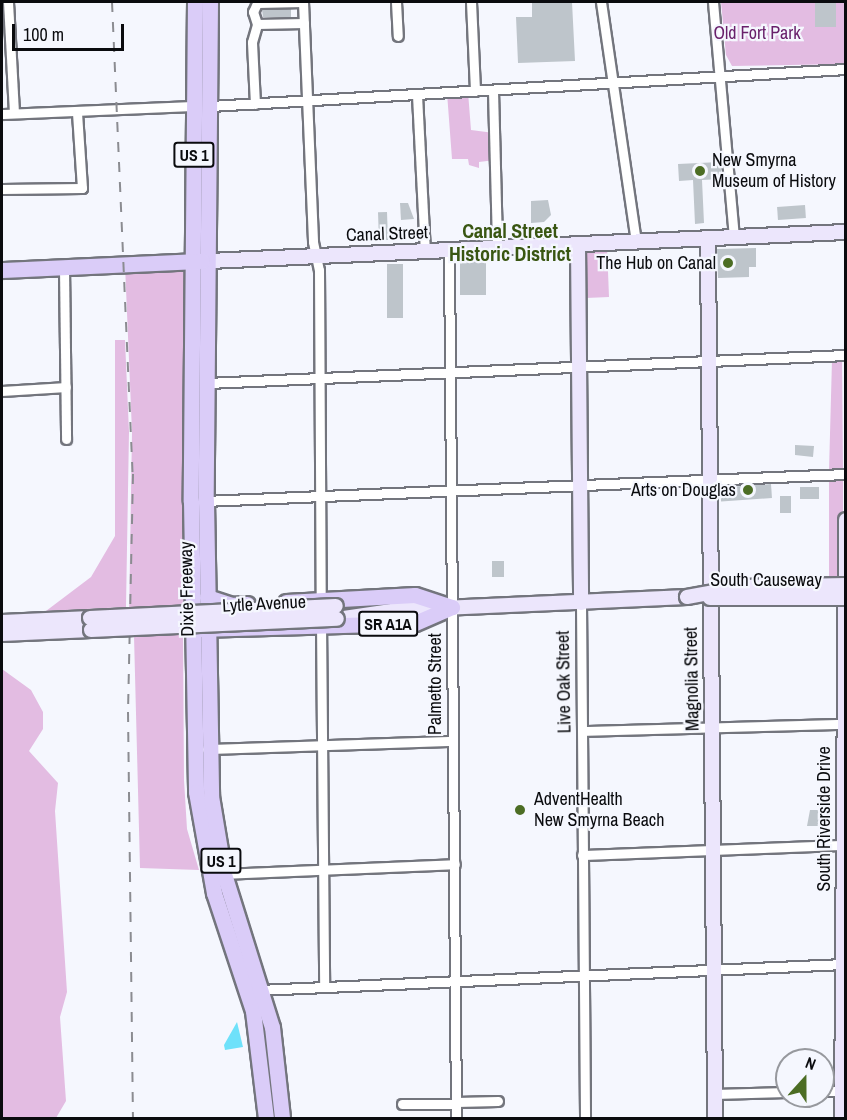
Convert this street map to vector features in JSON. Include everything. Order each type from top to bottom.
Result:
[{"type":"main road","points":[[195,2],[202,106]]},
{"type":"main road","points":[[200,53],[210,2]]},
{"type":"main road","name":"Dixie Freeway","points":[[202,106],[210,141],[202,261],[207,383],[198,501],[207,605],[207,632],[198,810],[248,990],[274,1114]]},
{"type":"main road","name":"Dixie Freeway","points":[[202,106],[198,501],[193,625],[202,750]]},
{"type":"main road","name":"Canal Street","points":[[2,270],[202,261]]},
{"type":"main road","name":"SR A1A","points":[[207,605],[415,595],[452,607]]},
{"type":"main road","points":[[193,625],[207,605]]},
{"type":"main road","name":"SR A1A","points":[[193,625],[207,632],[415,623],[452,607]]},
{"type":"main road","name":"Dixie Freeway","points":[[217,874],[263,989],[276,1049],[274,1114]]},
{"type":"street","points":[[8,2],[14,113]]},
{"type":"street","points":[[255,104],[252,42],[256,24],[253,12],[257,3],[303,2],[321,380],[322,600],[320,627],[324,744],[324,985]]},
{"type":"street","points":[[396,2],[398,36]]},
{"type":"street","points":[[471,2],[475,92]]},
{"type":"street","points":[[601,2],[636,242]]},
{"type":"street","points":[[713,2],[734,237]]},
{"type":"street","points":[[256,24],[304,23]]},
{"type":"street","points":[[2,114],[255,104],[612,85],[719,74],[846,69]]},
{"type":"street","points":[[493,91],[497,248]]},
{"type":"street","points":[[417,94],[425,251]]},
{"type":"street","points":[[2,189],[82,188],[77,112]]},
{"type":"street","name":"Canal Street","points":[[202,261],[846,232]]},
{"type":"street","name":"Magnolia Street","points":[[708,239],[707,360],[714,851],[715,1119]]},
{"type":"street","name":"Live Oak Street","points":[[578,245],[585,1119]]},
{"type":"street","name":"Palmetto Street","points":[[449,250],[451,741],[456,1119]]},
{"type":"street","points":[[64,268],[66,440]]},
{"type":"street","points":[[207,383],[321,380],[846,355]]},
{"type":"street","points":[[2,391],[66,387]]},
{"type":"street","points":[[198,501],[321,499],[580,483],[846,474]]},
{"type":"street","name":"South Riverside Drive","points":[[842,1119],[841,724],[846,520]]},
{"type":"street","name":"South Causeway","points":[[687,597],[742,587],[846,585]]},
{"type":"street","name":"South Causeway","points":[[581,603],[687,597],[846,598]]},
{"type":"street","name":"Lytle Avenue","points":[[2,634],[90,624],[581,603]]},
{"type":"street","name":"Lytle Avenue","points":[[2,622],[90,624]]},
{"type":"street","points":[[583,731],[841,724]]},
{"type":"street","points":[[202,750],[451,741]]},
{"type":"street","points":[[582,855],[842,845]]},
{"type":"street","points":[[217,874],[454,864]]},
{"type":"street","points":[[248,990],[843,964]]},
{"type":"street","points":[[835,1091],[842,1091]]},
{"type":"street","points":[[714,1094],[775,1092]]},
{"type":"street","points":[[402,1104],[498,1101]]},
{"type":"green space","name":"Old Fort Park","points":[[721,2],[845,2],[845,64],[732,66],[726,55]]},
{"type":"green space","points":[[468,92],[471,130],[494,133],[495,160],[479,162],[479,168],[469,165],[468,159],[452,159],[447,93]]},
{"type":"green space","points":[[607,246],[609,297],[586,298],[586,251]]},
{"type":"green space","points":[[194,261],[193,611],[129,617],[132,432],[125,265]]},
{"type":"green space","points":[[115,340],[125,340],[129,432],[126,607],[46,611],[91,577],[115,536]]},
{"type":"green space","points":[[842,359],[843,470],[829,471],[832,360]]},
{"type":"green space","points":[[829,479],[843,479],[843,577],[829,577]]},
{"type":"green space","points":[[183,633],[184,780],[187,829],[199,870],[140,868],[134,636]]},
{"type":"green space","points":[[2,669],[31,690],[43,712],[43,729],[29,751],[58,783],[55,811],[67,992],[60,1017],[66,1101],[56,1118],[2,1118]]},
{"type":"water","points":[[237,1022],[243,1047],[225,1050],[224,1045]]},
{"type":"building","points":[[532,2],[572,2],[575,61],[518,63],[516,17],[532,17]]},
{"type":"building","points":[[815,2],[836,2],[836,27],[815,27]]},
{"type":"building","points":[[291,9],[291,17],[263,17],[262,10]]},
{"type":"building","name":"New Smyrna Museum of History","points":[[720,162],[722,179],[702,180],[704,223],[695,224],[693,180],[679,181],[678,164]]},
{"type":"building","points":[[548,200],[551,215],[544,222],[531,223],[531,201]]},
{"type":"building","points":[[400,203],[408,203],[414,219],[401,220]]},
{"type":"building","points":[[805,205],[806,218],[778,220],[777,207]]},
{"type":"building","points":[[378,212],[387,212],[388,240],[379,240]]},
{"type":"building","points":[[756,248],[756,267],[749,267],[749,277],[718,278],[717,249]]},
{"type":"building","points":[[460,260],[486,260],[486,295],[460,295]]},
{"type":"building","points":[[387,264],[403,264],[403,318],[387,318]]},
{"type":"building","points":[[795,445],[814,446],[813,457],[795,455]]},
{"type":"building","points":[[771,484],[772,498],[721,502],[720,488]]},
{"type":"building","points":[[800,487],[819,487],[819,499],[800,499]]},
{"type":"building","points":[[780,496],[791,496],[791,513],[780,513]]},
{"type":"building","points":[[492,561],[504,561],[504,577],[492,577]]},
{"type":"building","points":[[810,810],[826,810],[826,826],[807,826]]},
{"type":"railway","points":[[112,2],[133,474],[128,712],[133,1118]]},
{"type":"place","name":"New Smyrna Museum of History","points":[[700,171]]},
{"type":"place","name":"The Hub on Canal","points":[[728,263]]},
{"type":"place","name":"Arts on Douglas","points":[[748,490]]},
{"type":"place","name":"AdventHealth New Smyrna Beach","points":[[520,810]]},
{"type":"district","name":"Canal Street Historic District","points":[[510,242]]}]
